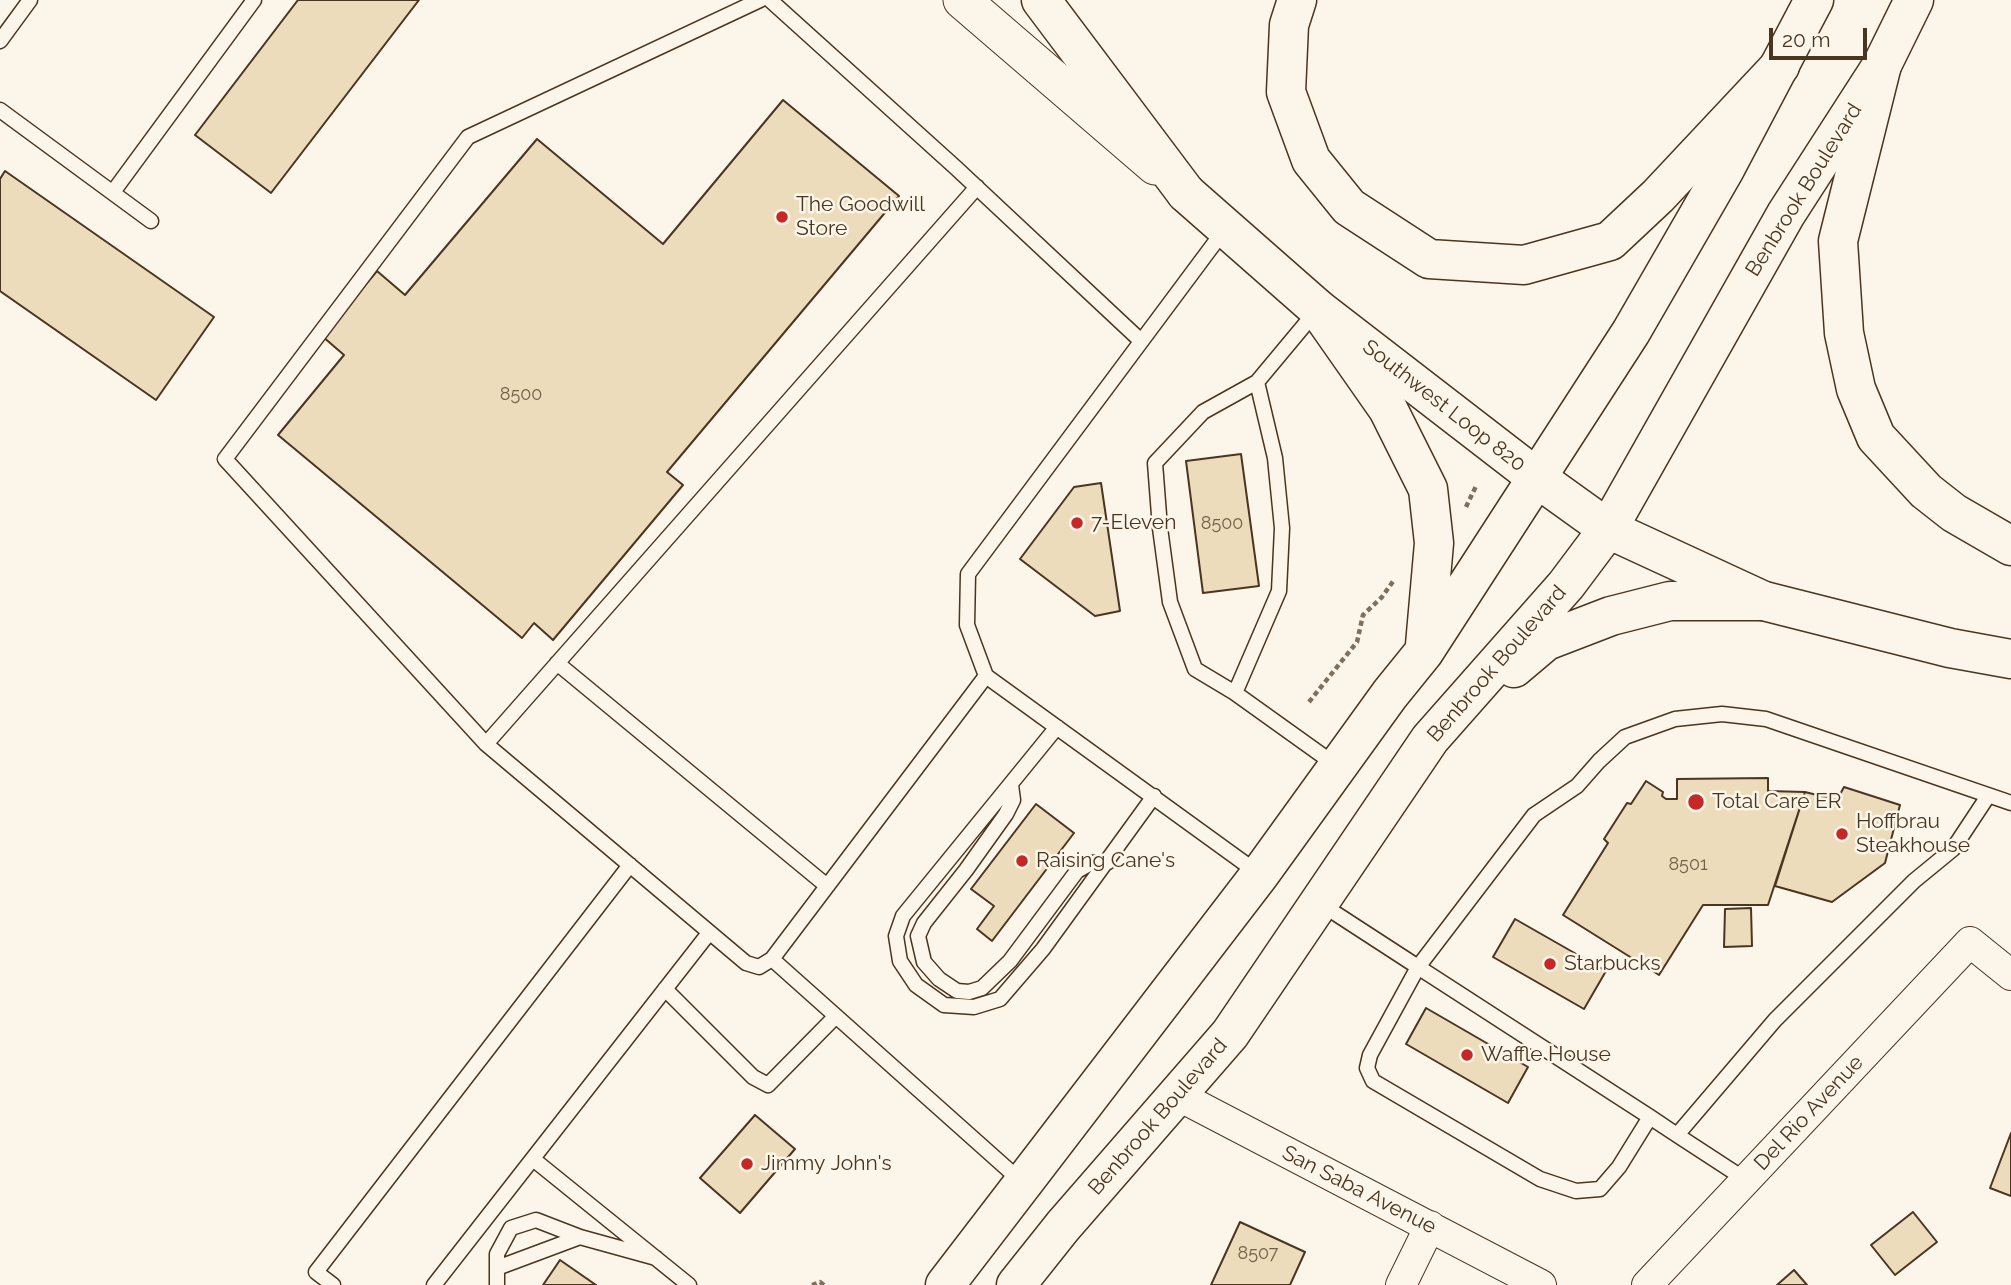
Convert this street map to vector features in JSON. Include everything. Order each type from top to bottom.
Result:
[{"type":"main road","points":[[1041,0],[1186,193]]},
{"type":"main road","points":[[1297,0],[1289,25],[1286,92],[1311,160],[1349,207],[1429,259],[1524,265],[1611,241],[1658,197],[1788,51]]},
{"type":"main road","points":[[945,1285],[1260,874],[1390,694],[1424,652],[1637,320],[1725,169],[1814,0]]},
{"type":"main road","name":"Benbrook Boulevard","points":[[1016,1285],[1063,1226],[1230,1034],[1430,739],[1566,585],[1608,529],[1786,214],[1884,61],[1914,0]]},
{"type":"main road","points":[[1884,61],[1838,241],[1844,333],[1856,389],[1876,437],[1926,491],[1954,513],[2011,546]]},
{"type":"main road","name":"Southwest Loop 820","points":[[1186,193],[1318,309],[1537,478],[1608,529],[1764,601],[1950,648],[2011,659]]},
{"type":"main road","points":[[1318,309],[1388,409],[1428,489],[1434,543],[1424,652]]},
{"type":"main road","points":[[1430,739],[1546,641],[1611,616],[1670,601],[1764,601]]},
{"type":"street","name":"Southwest Loop 820","points":[[962,0],[1186,193]]},
{"type":"street","name":"Del Rio Avenue","points":[[1647,1285],[1970,942],[2011,975]]},
{"type":"street","name":"San Saba Avenue","points":[[1177,1096],[1541,1285]]},
{"type":"street","points":[[1401,1285],[1430,1226]]},
{"type":"lane","points":[[0,41],[30,0]]},
{"type":"lane","points":[[113,192],[254,0]]},
{"type":"lane","points":[[760,0],[468,137],[225,459],[486,744],[709,933],[746,963],[759,967],[772,959],[986,676]]},
{"type":"lane","points":[[770,0],[1141,341]]},
{"type":"lane","points":[[0,110],[151,221]]},
{"type":"lane","points":[[486,744],[976,187]]},
{"type":"lane","points":[[1226,228],[968,574],[967,625],[986,676],[1260,874]]},
{"type":"lane","points":[[1318,309],[1257,382],[1203,412],[1155,463],[1170,602],[1195,668],[1235,693],[1337,766]]},
{"type":"lane","points":[[1235,693],[1279,591],[1282,528],[1275,458],[1257,382]]},
{"type":"lane","points":[[557,663],[827,886]]},
{"type":"lane","points":[[1650,1117],[1619,1167],[1600,1189],[1576,1191],[1540,1179],[1373,1081],[1367,1068],[1370,1055],[1418,967],[1534,815],[1577,786],[1625,737],[1675,719],[1721,714],[1766,719],[2011,803]]},
{"type":"lane","points":[[1057,727],[903,916],[896,936],[900,961],[916,985],[944,1005],[974,1007],[1000,999],[1043,949],[1154,796]]},
{"type":"lane","points":[[1011,785],[1013,800],[1006,814],[924,923],[918,936],[924,962],[939,979],[957,991],[969,992],[982,988],[1010,961],[1077,871],[1091,863],[1108,862]]},
{"type":"lane","points":[[1677,1135],[1785,1010],[1914,881],[1953,849],[1988,796]]},
{"type":"lane","points":[[333,1285],[316,1272],[630,865]]},
{"type":"lane","points":[[1320,903],[1746,1180]]},
{"type":"lane","points":[[437,1284],[709,933]]},
{"type":"lane","points":[[772,959],[1023,1183]]},
{"type":"lane","points":[[665,989],[753,1077],[768,1084],[836,1016]]},
{"type":"lane","points":[[533,1159],[689,1285]]},
{"type":"lane","points":[[496,1285],[496,1254],[511,1228],[536,1220],[580,1237],[656,1258]]},
{"type":"lane","points":[[496,1268],[580,1237]]},
{"type":"path","points":[[1464,510],[1477,484]]},
{"type":"path","points":[[1309,702],[1357,642],[1363,615],[1382,597],[1398,573]]},
{"type":"path","points":[[812,1285],[820,1282],[824,1285]]},
{"type":"building","points":[[298,0],[419,0],[271,193],[195,135]]},
{"type":"building","points":[[783,100],[899,196],[667,472],[683,485],[553,640],[534,623],[522,638],[278,435],[344,355],[322,336],[377,271],[405,295],[537,139],[663,244]]},
{"type":"building","points":[[5,171],[214,317],[156,400],[0,291],[0,179]]},
{"type":"building","points":[[1241,454],[1259,586],[1203,593],[1186,461]]},
{"type":"building","name":"7-Eleven","points":[[1101,483],[1120,611],[1095,616],[1020,559],[1074,487]]},
{"type":"building","points":[[1768,778],[1768,791],[1805,792],[1768,905],[1703,905],[1659,975],[1563,915],[1608,843],[1604,839],[1627,803],[1631,804],[1646,781],[1663,792],[1662,796],[1666,799],[1677,799],[1677,779]]},
{"type":"building","name":"Hoffbrau Steakhouse","points":[[1844,787],[1900,805],[1885,863],[1832,902],[1775,886],[1805,792],[1837,800]]},
{"type":"building","name":"Raising Cane's","points":[[1036,804],[1074,833],[992,941],[977,929],[994,906],[971,889]]},
{"type":"building","points":[[1751,908],[1752,946],[1724,947],[1725,909]]},
{"type":"building","name":"Starbucks","points":[[1515,919],[1606,971],[1584,1009],[1493,957]]},
{"type":"building","name":"Waffle House","points":[[1426,1008],[1528,1067],[1508,1103],[1406,1044]]},
{"type":"building","name":"Jimmy John's","points":[[755,1115],[795,1149],[740,1213],[700,1178]]},
{"type":"building","points":[[2011,1133],[2011,1196],[1990,1188]]},
{"type":"building","points":[[1913,1212],[1937,1242],[1895,1275],[1871,1245]]},
{"type":"building","points":[[1240,1222],[1305,1252],[1290,1285],[1211,1285]]},
{"type":"building","points":[[560,1260],[596,1285],[543,1285]]},
{"type":"building","points":[[1794,1270],[1807,1285],[1777,1285]]},
{"type":"place","name":"The Goodwill Store","points":[[782,217]]},
{"type":"place","name":"7-Eleven","points":[[1077,523]]},
{"type":"place","name":"Total Care ER","points":[[1696,802]]},
{"type":"place","name":"Hoffbrau Steakhouse","points":[[1842,834]]},
{"type":"place","name":"Raising Cane's","points":[[1022,861]]},
{"type":"place","name":"Starbucks","points":[[1550,964]]},
{"type":"place","name":"Waffle House","points":[[1467,1055]]},
{"type":"place","name":"Jimmy John's","points":[[747,1164]]}]
